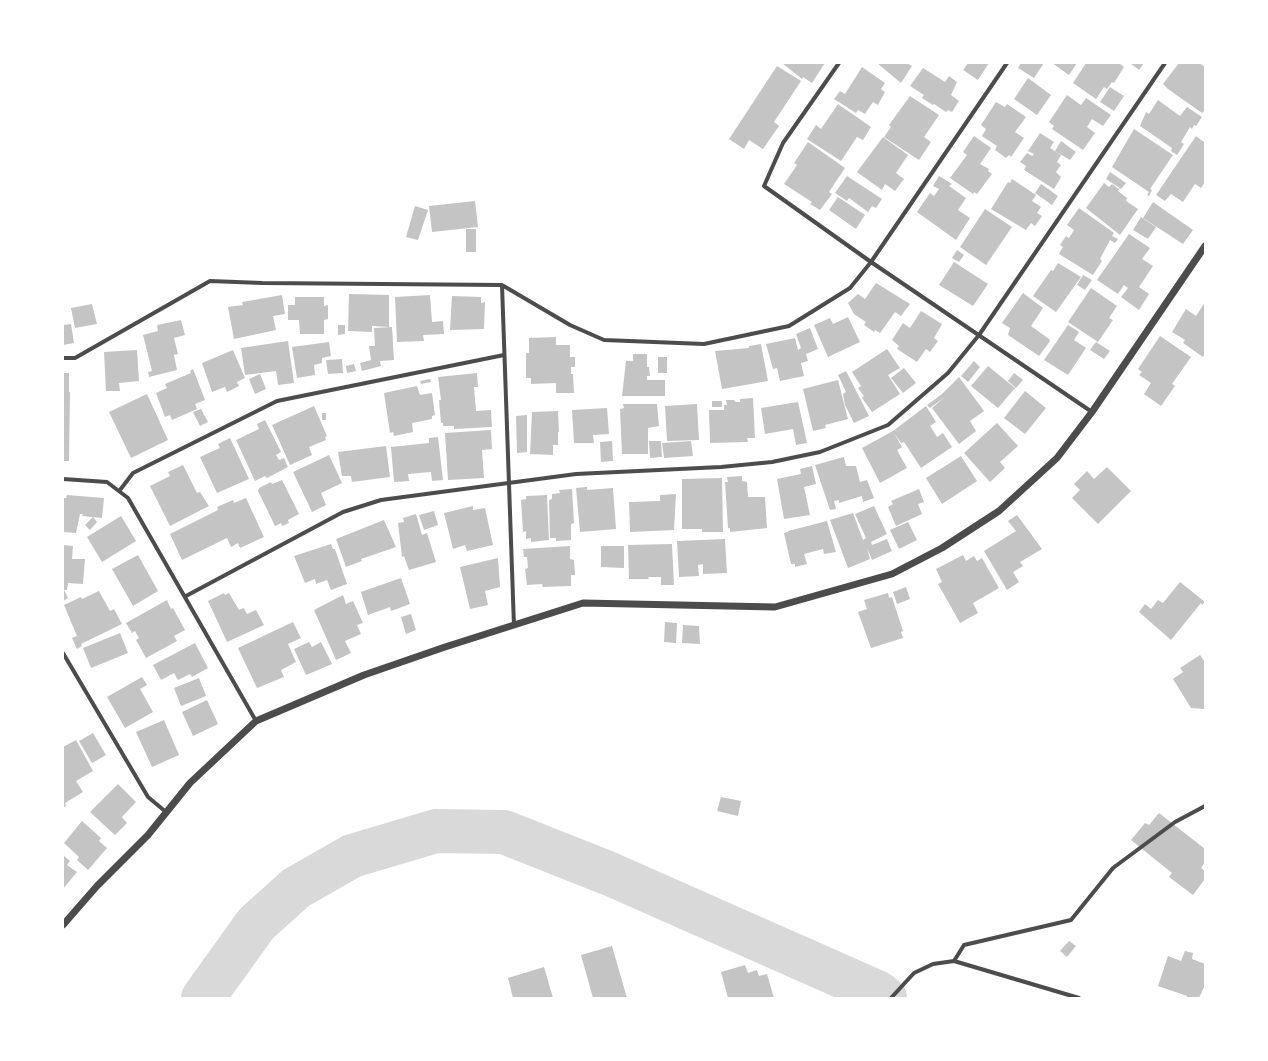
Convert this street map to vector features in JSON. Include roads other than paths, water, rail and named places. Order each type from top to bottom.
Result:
[{"type":"street","points":[[838,63],[783,143],[764,186],[871,262],[1092,412]]},
{"type":"street","points":[[63,358],[75,358],[210,281],[502,285],[570,325],[604,340],[704,344],[789,326],[850,288],[871,262],[1007,63]]},
{"type":"street","points":[[186,596],[342,512],[381,500],[576,474],[721,467],[772,462],[820,452],[888,425],[948,373],[979,335],[1165,63]]},
{"type":"street","points":[[63,924],[97,886],[148,835],[190,783],[256,721],[364,675],[444,647],[583,603],[775,607],[892,574],[942,548],[998,511],[1057,458],[1092,412],[1205,246]]},
{"type":"street","points":[[502,285],[514,626]]},
{"type":"street","points":[[120,490],[133,473],[277,401],[504,355]]},
{"type":"street","points":[[63,479],[107,482],[120,490],[128,498],[186,596],[256,721]]},
{"type":"street","points":[[63,653],[148,797],[166,812]]},
{"type":"street","points":[[954,961],[964,945],[1071,920],[1113,868],[1175,822],[1205,806]]},
{"type":"street","points":[[891,998],[914,973],[934,964],[954,961],[1079,998]]},
{"type":"waterway","points":[[203,998],[256,924],[296,888],[352,856],[436,831],[504,832],[610,874],[877,992],[885,998]]}]
